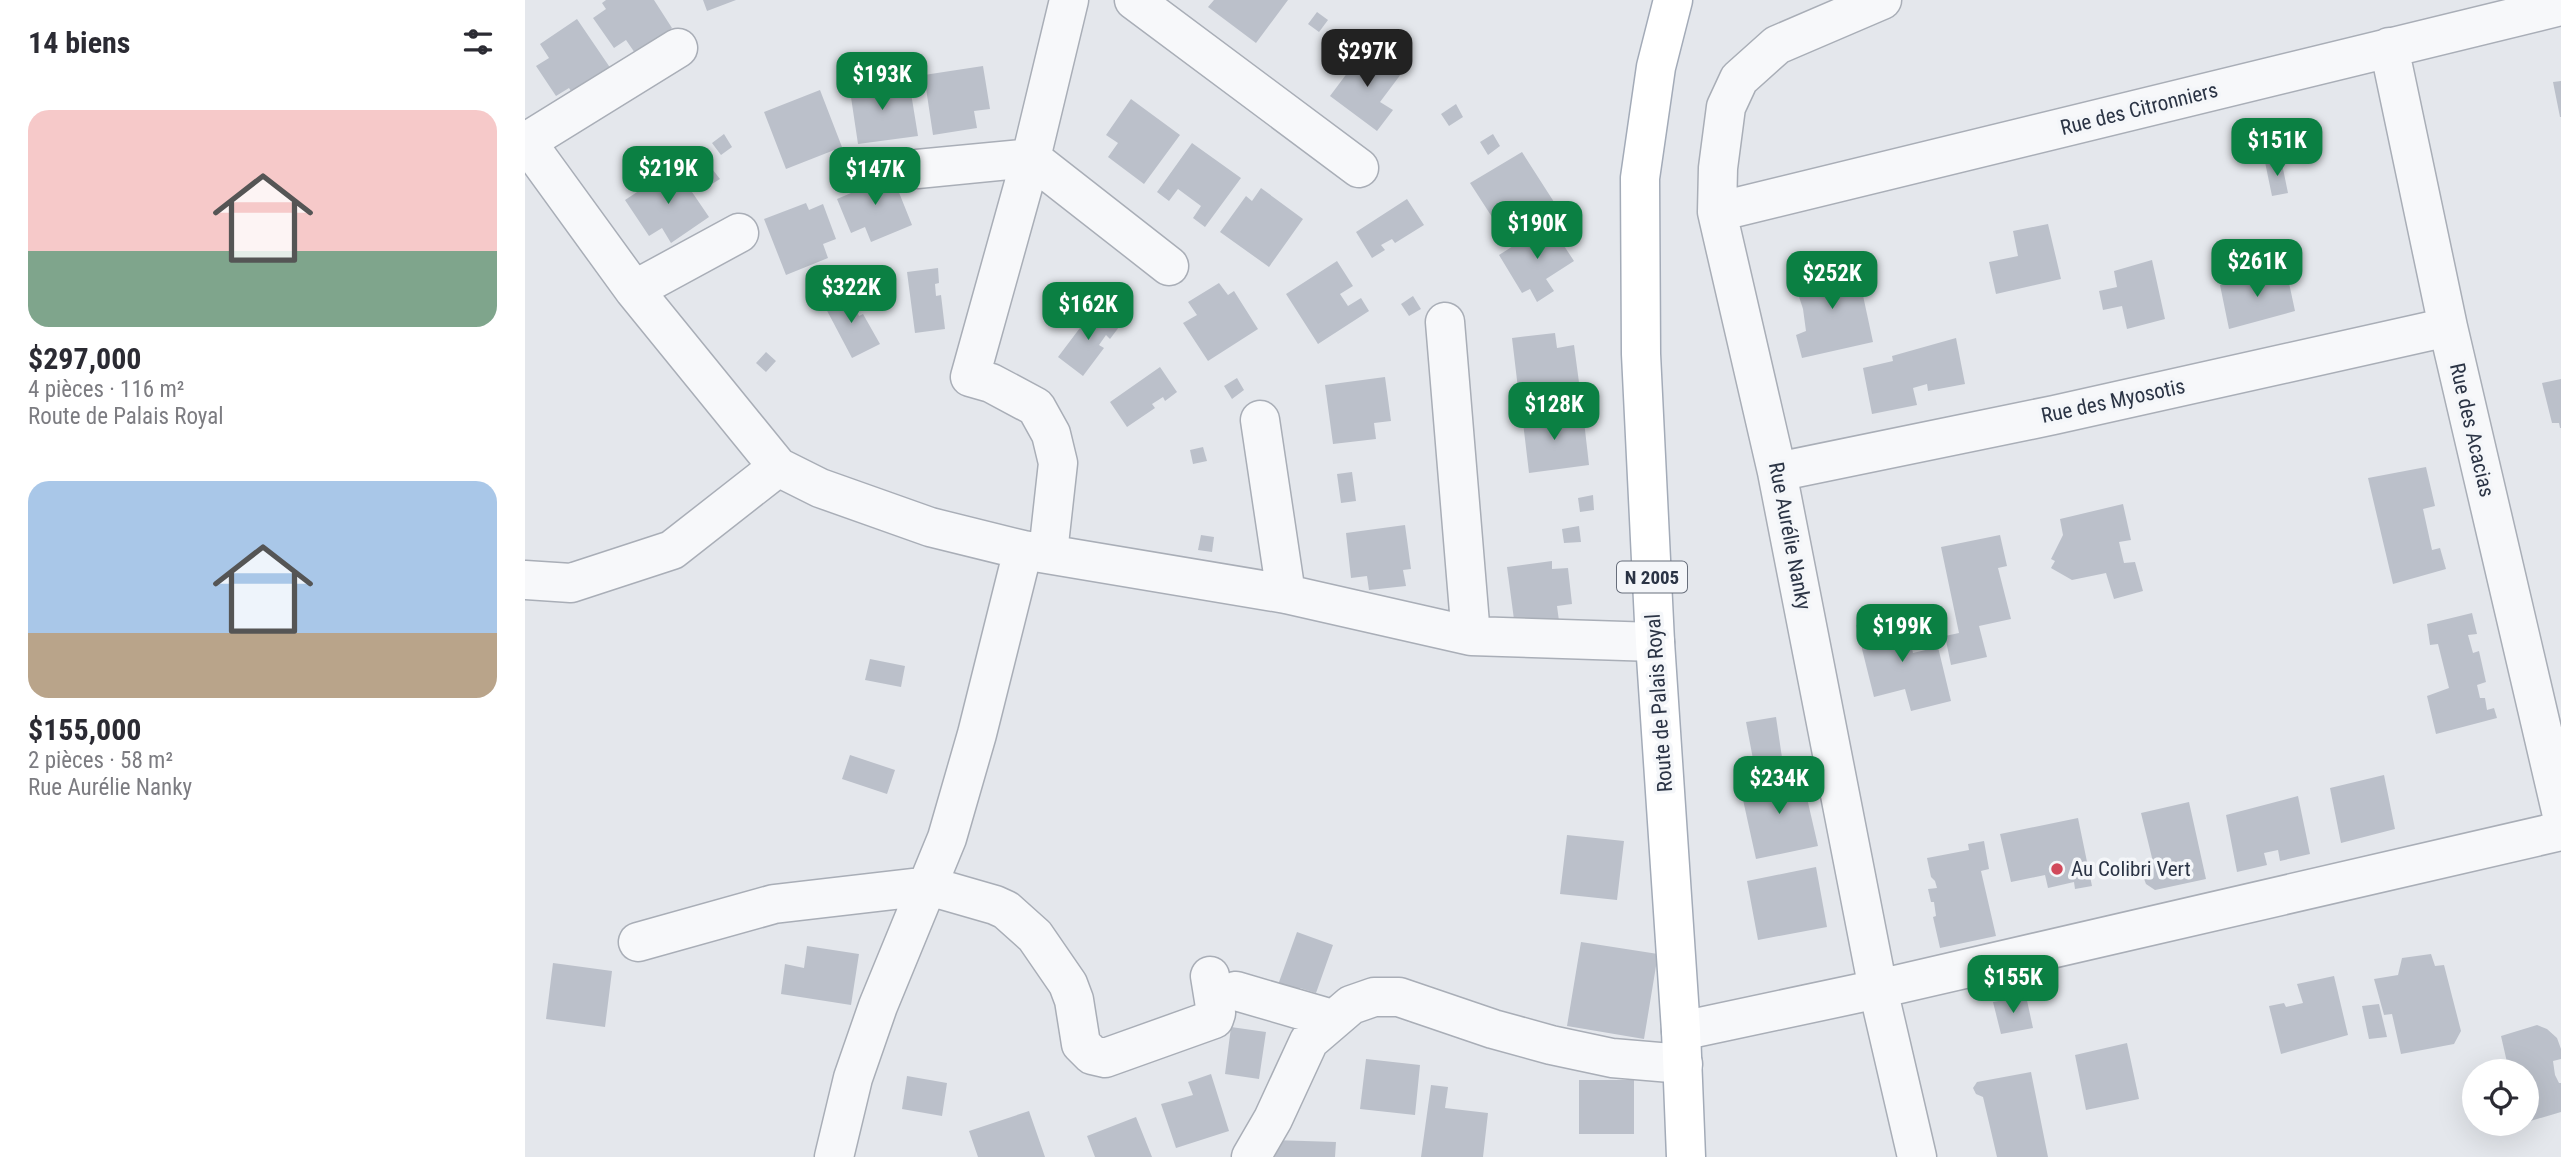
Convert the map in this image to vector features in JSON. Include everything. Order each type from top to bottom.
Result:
[{"type":"main road","name":"Route de Palais Royal","points":[[1673,0],[1656,67],[1640,178],[1641,354],[1655,642],[1682,1047],[1686,1157]]},
{"type":"street","points":[[834,1157],[853,1079],[878,1006],[947,838],[977,734],[1036,552],[1058,463],[1051,434],[1036,407],[991,383],[970,377],[1031,158],[1069,0]]},
{"type":"street","points":[[1134,0],[1359,168]]},
{"type":"street","name":"Rue Aurélie Nanky","points":[[1882,0],[1777,45],[1739,79],[1726,107],[1718,167],[1717,212],[1777,472],[1878,989],[1917,1157]]},
{"type":"street","name":"Rue des Citronniers","points":[[1717,212],[2561,6]]},
{"type":"street","name":"Rue des Acacias","points":[[2389,47],[2448,327],[2561,811]]},
{"type":"street","points":[[678,48],[526,141],[634,290],[778,467],[820,488],[878,510],[930,527],[1036,552],[1286,594],[1471,636],[1655,642]]},
{"type":"street","points":[[916,169],[1031,158],[1169,266]]},
{"type":"street","points":[[634,290],[739,233]]},
{"type":"street","points":[[1445,322],[1471,636]]},
{"type":"street","name":"Rue des Myosotis","points":[[1777,472],[2055,415],[2448,327]]},
{"type":"street","points":[[1259,420],[1286,594]]},
{"type":"street","points":[[525,580],[571,583],[672,550],[778,467]]},
{"type":"street","points":[[1251,1157],[1273,1119],[1309,1041],[1351,1005],[1374,997],[1399,997],[1493,1029],[1612,1058],[1682,1047],[1878,989],[2561,831]]},
{"type":"street","points":[[638,942],[774,904],[929,886],[1006,910],[1035,936],[1068,984],[1080,1044],[1092,1055],[1105,1058],[1214,1019],[1223,983],[1332,1019]]},
{"type":"building","points":[[606,0],[654,0],[672,28],[635,53],[626,40],[614,48],[593,18],[606,9],[602,3]]},
{"type":"building","points":[[703,0],[736,0],[707,11]]},
{"type":"building","points":[[1214,0],[1288,0],[1256,43],[1208,7]]},
{"type":"building","points":[[1317,12],[1328,20],[1319,32],[1308,24]]},
{"type":"building","points":[[577,19],[611,69],[573,94],[569,88],[556,96],[536,66],[549,58],[540,44]]},
{"type":"building","points":[[1366,48],[1401,74],[1380,102],[1393,110],[1377,131],[1330,96]]},
{"type":"building","points":[[983,66],[990,109],[974,111],[977,128],[933,135],[924,75]]},
{"type":"building","points":[[894,78],[897,95],[911,93],[918,136],[858,144],[849,84]]},
{"type":"building","points":[[2561,81],[2561,117],[2560,117],[2553,82]]},
{"type":"building","points":[[820,90],[842,147],[786,169],[764,112]]},
{"type":"building","points":[[1131,99],[1180,135],[1144,184],[1108,157],[1118,143],[1106,135]]},
{"type":"building","points":[[1456,104],[1463,117],[1449,126],[1441,114]]},
{"type":"building","points":[[724,134],[732,147],[721,155],[712,143]]},
{"type":"building","points":[[1493,134],[1500,146],[1488,155],[1480,142]]},
{"type":"building","points":[[1192,143],[1241,178],[1205,227],[1193,218],[1201,206],[1178,189],[1169,201],[1157,192]]},
{"type":"building","points":[[1522,152],[1554,202],[1503,234],[1470,183]]},
{"type":"building","points":[[2281,159],[2288,193],[2272,196],[2265,162]]},
{"type":"building","points":[[709,165],[720,179],[707,187],[697,173]]},
{"type":"building","points":[[675,167],[709,217],[671,243],[662,228],[649,236],[625,200]]},
{"type":"building","points":[[890,170],[912,225],[871,242],[865,227],[851,233],[837,199],[851,193],[848,186]]},
{"type":"building","points":[[1261,188],[1303,219],[1269,267],[1220,232],[1246,196],[1252,201]]},
{"type":"building","points":[[1407,199],[1424,225],[1395,243],[1392,239],[1381,245],[1385,250],[1372,258],[1356,232]]},
{"type":"building","points":[[806,203],[809,210],[823,204],[836,239],[823,244],[828,258],[786,275],[764,219]]},
{"type":"building","points":[[1549,223],[1574,261],[1546,279],[1554,291],[1537,302],[1530,289],[1522,293],[1499,255]]},
{"type":"building","points":[[2048,224],[2061,279],[1996,294],[1989,262],[2018,256],[2013,231]]},
{"type":"building","points":[[2152,260],[2165,319],[2127,329],[2122,306],[2103,310],[2099,291],[2117,287],[2114,271]]},
{"type":"building","points":[[1337,261],[1353,286],[1340,294],[1348,306],[1361,298],[1369,311],[1318,344],[1286,294]]},
{"type":"building","points":[[1856,263],[1873,342],[1802,358],[1796,335],[1806,331],[1803,309],[1793,278]]},
{"type":"building","points":[[938,268],[936,296],[941,295],[945,329],[915,333],[907,272]]},
{"type":"building","points":[[2286,269],[2295,311],[2229,329],[2220,285]]},
{"type":"building","points":[[1219,283],[1228,295],[1234,291],[1258,329],[1208,361],[1183,323],[1197,315],[1188,302]]},
{"type":"building","points":[[851,290],[858,303],[854,305],[859,316],[863,314],[880,344],[852,358],[824,305]]},
{"type":"building","points":[[1413,296],[1421,309],[1409,316],[1401,304]]},
{"type":"building","points":[[1095,308],[1119,327],[1110,339],[1106,335],[1099,345],[1104,348],[1083,376],[1058,357]]},
{"type":"building","points":[[1555,333],[1557,348],[1574,345],[1580,390],[1519,397],[1512,338]]},
{"type":"building","points":[[1956,338],[1965,384],[1928,391],[1927,384],[1913,388],[1917,405],[1872,414],[1863,368],[1893,361],[1892,356]]},
{"type":"building","points":[[766,352],[776,361],[766,372],[756,363]]},
{"type":"building","points":[[1160,367],[1177,392],[1165,401],[1163,397],[1152,404],[1155,408],[1127,427],[1110,402]]},
{"type":"building","points":[[1385,377],[1391,421],[1374,423],[1376,439],[1333,444],[1325,385]]},
{"type":"building","points":[[1237,378],[1244,390],[1232,399],[1224,386]]},
{"type":"building","points":[[2561,379],[2560,428],[2559,423],[2552,423],[2542,383]]},
{"type":"building","points":[[1564,409],[1566,423],[1584,421],[1589,465],[1529,473],[1522,414]]},
{"type":"building","points":[[1203,447],[1207,461],[1193,464],[1190,450]]},
{"type":"building","points":[[2426,467],[2435,506],[2423,509],[2432,550],[2440,548],[2446,569],[2393,584],[2368,478]]},
{"type":"building","points":[[1352,472],[1356,501],[1341,503],[1337,474]]},
{"type":"building","points":[[1593,495],[1594,510],[1580,512],[1578,498]]},
{"type":"building","points":[[2123,504],[2131,540],[2119,542],[2124,563],[2135,562],[2143,591],[2114,599],[2106,573],[2072,580],[2051,568],[2055,561],[2051,559],[2063,535],[2060,519]]},
{"type":"building","points":[[1405,525],[1411,569],[1403,570],[1406,586],[1369,590],[1367,576],[1351,578],[1346,533]]},
{"type":"building","points":[[1579,526],[1581,542],[1564,543],[1562,529]]},
{"type":"building","points":[[1201,535],[1214,537],[1212,552],[1198,550]]},
{"type":"building","points":[[2000,535],[2007,566],[1998,568],[2011,619],[1979,626],[1987,657],[1951,665],[1945,636],[1959,633],[1941,547]]},
{"type":"building","points":[[1552,561],[1552,569],[1568,568],[1572,604],[1557,606],[1559,621],[1515,627],[1507,567]]},
{"type":"building","points":[[1904,613],[1913,653],[1938,647],[1951,701],[1911,711],[1905,689],[1874,697],[1856,625]]},
{"type":"building","points":[[2472,613],[2477,634],[2468,635],[2473,653],[2479,651],[2486,682],[2477,685],[2480,698],[2485,698],[2487,710],[2494,708],[2497,718],[2436,734],[2427,696],[2449,688],[2438,644],[2430,645],[2427,624]]},
{"type":"building","points":[[870,659],[905,666],[901,687],[865,680]]},
{"type":"building","points":[[1776,717],[1784,771],[1756,775],[1746,722]]},
{"type":"building","points":[[850,755],[895,770],[887,794],[842,779]]},
{"type":"building","points":[[1801,772],[1818,846],[1756,859],[1740,786]]},
{"type":"building","points":[[2384,775],[2395,829],[2341,843],[2330,788]]},
{"type":"building","points":[[2298,796],[2310,854],[2280,861],[2278,850],[2264,853],[2267,865],[2237,872],[2226,815]]},
{"type":"building","points":[[2189,802],[2206,879],[2155,890],[2146,884],[2143,876],[2144,869],[2153,862],[2141,813]]},
{"type":"building","points":[[2078,818],[2092,886],[2075,889],[2074,882],[2048,888],[2045,875],[2011,882],[2000,834]]},
{"type":"building","points":[[1567,835],[1624,841],[1617,900],[1560,894]]},
{"type":"building","points":[[1984,841],[1989,869],[1981,871],[1996,936],[1940,948],[1933,917],[1936,916],[1934,902],[1931,902],[1928,889],[1937,888],[1931,877],[1927,858],[1969,850],[1968,844]]},
{"type":"building","points":[[1816,867],[1827,927],[1758,940],[1747,881]]},
{"type":"building","points":[[1297,932],[1333,945],[1316,993],[1300,988],[1295,1003],[1274,996]]},
{"type":"building","points":[[1581,942],[1658,954],[1644,1039],[1567,1026]]},
{"type":"building","points":[[807,946],[859,954],[851,1005],[781,994],[785,964],[804,968]]},
{"type":"building","points":[[2431,954],[2435,966],[2444,965],[2461,1031],[2454,1044],[2401,1054],[2392,1014],[2384,1015],[2374,979],[2398,975],[2402,958]]},
{"type":"building","points":[[553,963],[612,971],[605,1027],[546,1019]]},
{"type":"building","points":[[2334,976],[2348,1035],[2281,1054],[2269,1006],[2284,1003],[2286,1007],[2303,1003],[2297,984]]},
{"type":"building","points":[[2026,996],[2033,1028],[2001,1034],[1993,1002]]},
{"type":"building","points":[[2379,1004],[2387,1037],[2369,1039],[2362,1006]]},
{"type":"building","points":[[2537,1025],[2557,1038],[2561,1059],[2553,1061],[2555,1075],[2561,1083],[2561,1112],[2539,1118],[2539,1059],[2506,1059],[2501,1036]]},
{"type":"building","points":[[1231,1027],[1266,1032],[1259,1079],[1225,1074]]},
{"type":"building","points":[[2127,1043],[2139,1099],[2086,1110],[2075,1055]]},
{"type":"building","points":[[1366,1059],[1420,1065],[1415,1115],[1360,1109]]},
{"type":"building","points":[[2031,1072],[2048,1157],[1997,1157],[1983,1097],[1976,1094],[1973,1088],[1977,1082]]},
{"type":"building","points":[[1211,1074],[1229,1131],[1176,1148],[1161,1104],[1193,1095],[1188,1082]]},
{"type":"building","points":[[907,1076],[947,1083],[942,1116],[902,1109]]},
{"type":"building","points":[[1579,1080],[1634,1080],[1634,1134],[1579,1134]]},
{"type":"building","points":[[1431,1085],[1448,1087],[1445,1108],[1488,1113],[1483,1157],[1421,1157]]},
{"type":"building","points":[[1029,1111],[1045,1157],[978,1157],[969,1131]]},
{"type":"building","points":[[1136,1117],[1152,1157],[1095,1157],[1087,1136]]},
{"type":"building","points":[[1273,1140],[1336,1142],[1335,1157],[1271,1157]]},
{"type":"place","name":"Au Colibri Vert","points":[[2057,869]]}]
